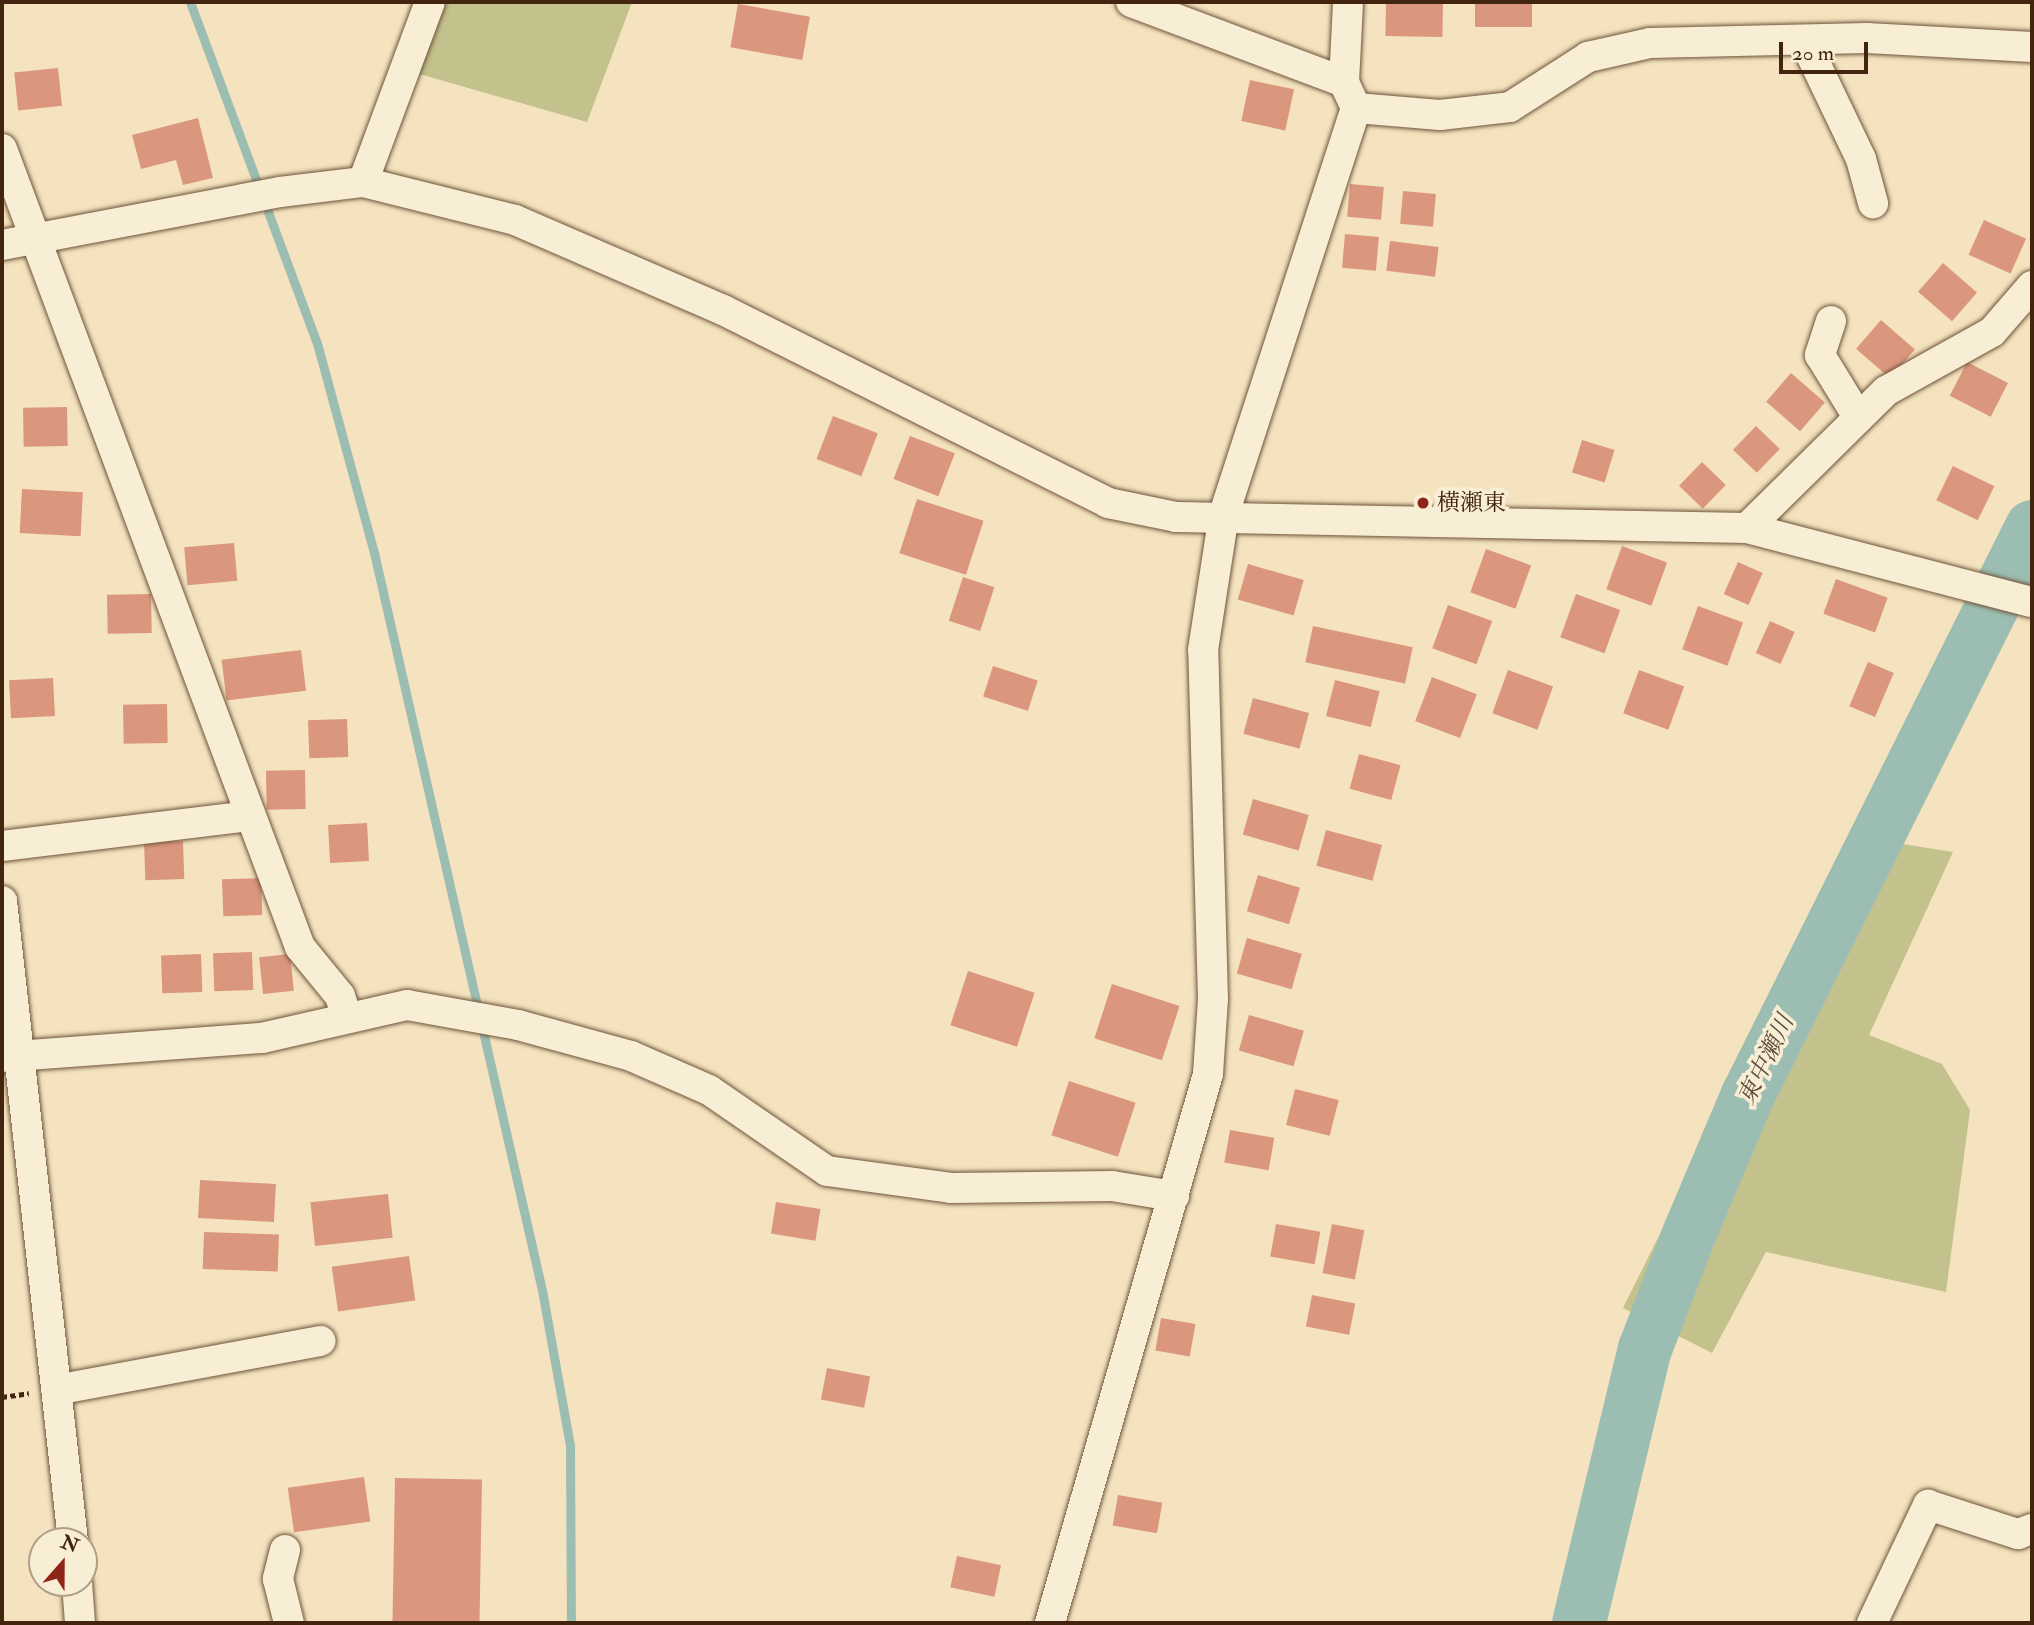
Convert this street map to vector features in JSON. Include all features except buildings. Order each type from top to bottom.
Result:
[{"type":"street","points":[[363,182],[430,2]]},
{"type":"street","points":[[1131,2],[1350,95],[1472,114],[1510,107],[1588,57],[1650,43],[1804,40],[2032,47]]},
{"type":"street","points":[[1051,1623],[1208,1074],[1212,1024],[1203,650],[1224,514],[1350,95],[1348,2]]},
{"type":"street","points":[[1804,40],[1861,159],[1873,203]]},
{"type":"street","points":[[2,149],[300,947],[340,996],[346,1016]]},
{"type":"street","points":[[2,245],[280,192],[363,182],[527,225],[723,310],[1108,503],[1176,517],[1224,514],[1747,528],[2022,599]]},
{"type":"street","points":[[1747,528],[1886,391],[1992,332],[2032,286]]},
{"type":"street","points":[[1831,321],[1820,355],[1858,417]]},
{"type":"street","points":[[2,846],[249,816]]},
{"type":"street","points":[[2,901],[11,1056],[61,1389],[72,1527]]},
{"type":"street","points":[[11,1056],[262,1038],[346,1016],[407,1005],[496,1021],[631,1056],[709,1090],[827,1171],[951,1188],[1112,1186],[1174,1196]]},
{"type":"street","points":[[61,1389],[321,1341]]},
{"type":"street","points":[[1872,1623],[1928,1505],[2018,1534],[2032,1529]]},
{"type":"street","points":[[285,1550],[278,1579],[289,1623]]},
{"type":"street","points":[[78,1597],[80,1623]]},
{"type":"shaded area","points":[[436,2],[632,2],[587,122],[409,71]]},
{"type":"shaded area","points":[[1858,837],[1953,852],[1869,1035],[1942,1064],[1970,1110],[1946,1292],[1766,1252],[1712,1353],[1623,1308]]},
{"type":"waterway","points":[[190,2],[317,343],[375,557],[542,1290],[570,1445],[571,1623]]},
{"type":"waterway","name":"東中瀬川","points":[[1579,1623],[1645,1349],[1690,1232],[1748,1095],[2032,527]]},
{"type":"place","name":"横瀬東","points":[[1423,503]]}]
